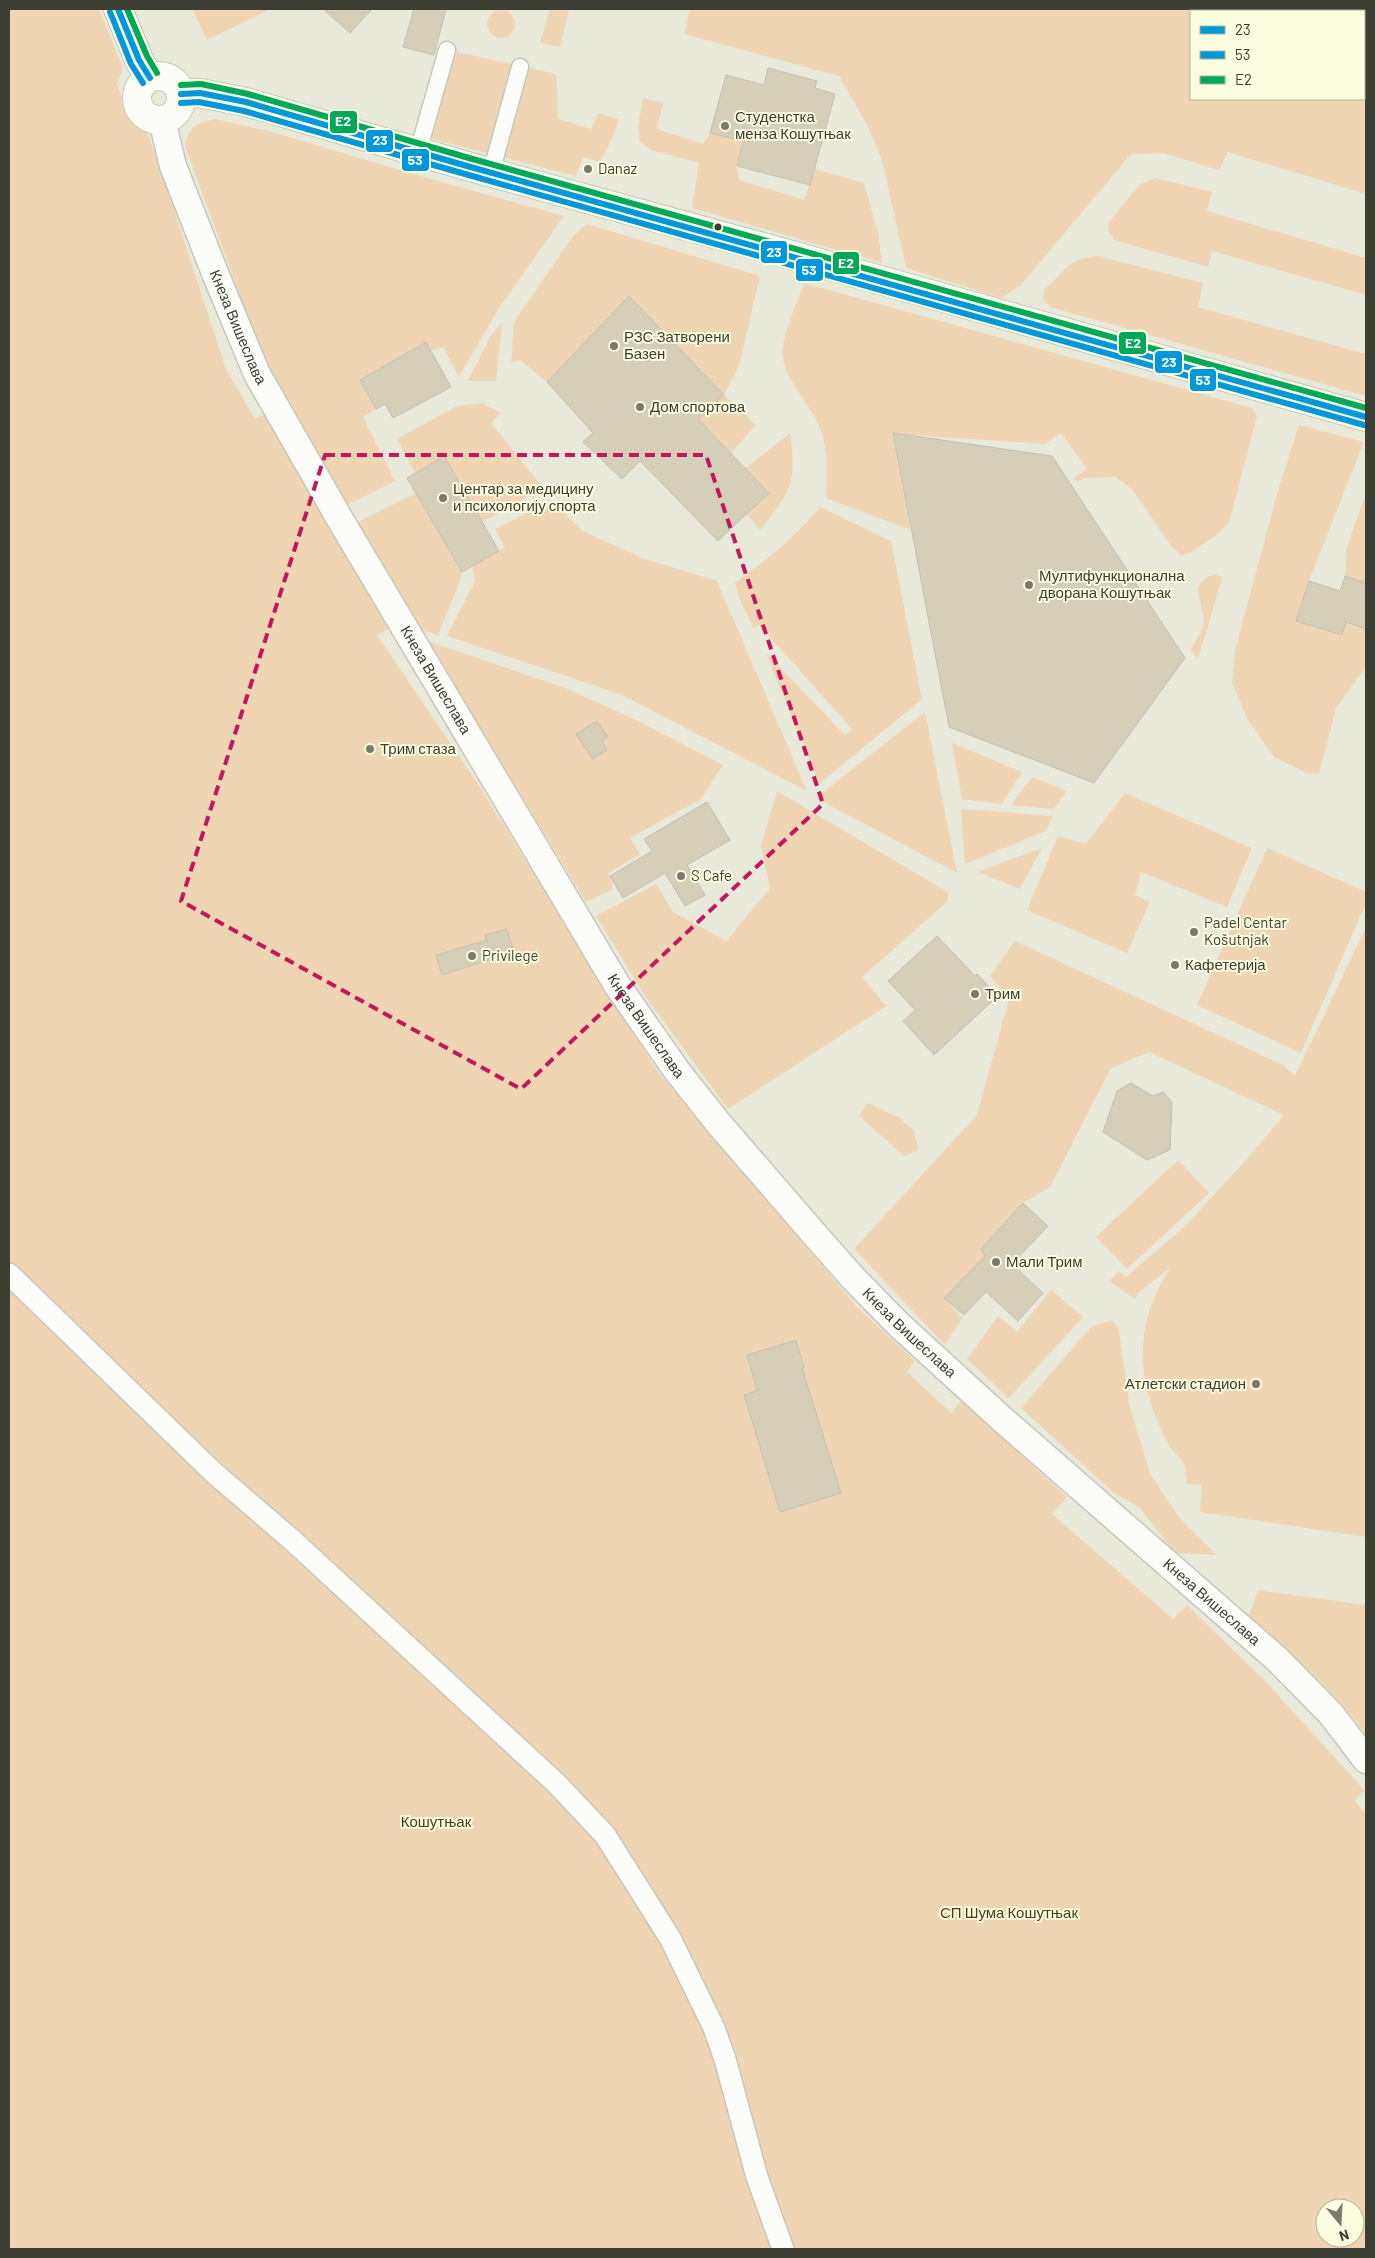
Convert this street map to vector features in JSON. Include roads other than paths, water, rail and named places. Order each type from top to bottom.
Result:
[{"type":"main road","points":[[118,9],[139,60],[150,78]]},
{"type":"main road","points":[[163,76],[170,78],[179,87],[182,94],[177,112],[168,119],[149,118],[139,109],[137,102],[139,88],[150,78],[163,76]]},
{"type":"main road","points":[[182,94],[200,93],[246,102],[491,173],[788,254],[1366,417]]},
{"type":"street","points":[[418,152],[447,50]]},
{"type":"street","points":[[491,173],[520,66]]},
{"type":"street","name":"Кнеза Вишеслава","points":[[162,120],[173,166],[225,299],[257,374],[341,521],[612,977],[677,1071],[719,1124],[809,1228],[853,1278],[898,1324],[1003,1420],[1278,1660],[1331,1714],[1366,1760]]},
{"type":"street","points":[[9,1274],[213,1472],[292,1540],[557,1784],[605,1835],[670,1938],[714,2028],[725,2059],[757,2177],[783,2249]]},
{"type":"place","name":"Студенстка менза Кошутњак","points":[[725,126]]},
{"type":"place","name":"Danaz","points":[[588,169]]},
{"type":"place","name":"РЗС Затворени Базен","points":[[614,346]]},
{"type":"place","name":"Дом спортова","points":[[640,407]]},
{"type":"place","name":"Центар за медицину и психологију спорта","points":[[443,498]]},
{"type":"place","name":"Мултифункционална дворана Кошутњак","points":[[1029,585]]},
{"type":"place","name":"Трим стаза","points":[[370,749]]},
{"type":"place","name":"S Cafe","points":[[681,876]]},
{"type":"place","name":"Padel Centar Košutnjak","points":[[1194,932]]},
{"type":"place","name":"Privilege","points":[[472,956]]},
{"type":"place","name":"Кафетерија","points":[[1175,965]]},
{"type":"place","name":"Трим","points":[[975,994]]},
{"type":"place","name":"Мали Трим","points":[[996,1262]]},
{"type":"place","name":"Атлетски стадион","points":[[1256,1384]]},
{"type":"park label","name":"Кошутњак","points":[[436,1822]]},
{"type":"park label","name":"СП Шума Кошутњак","points":[[1009,1913]]}]
